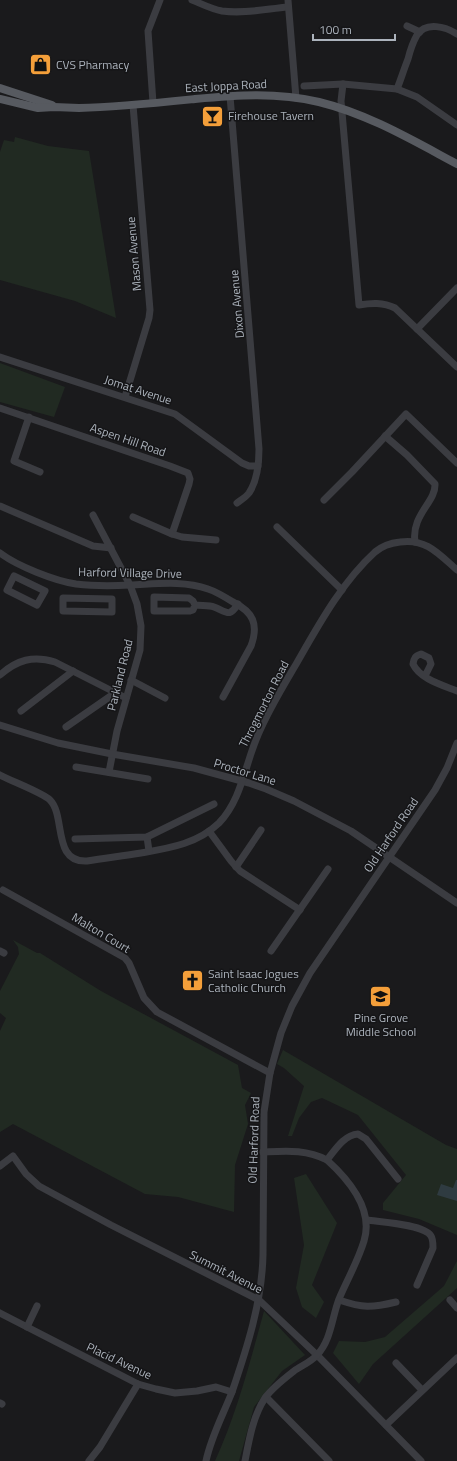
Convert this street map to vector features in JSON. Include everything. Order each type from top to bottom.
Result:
[{"type":"main road","name":"East Joppa Road","points":[[0,88],[54,106]]},
{"type":"main road","name":"East Joppa Road","points":[[0,99],[38,108],[54,106],[79,108],[133,105],[230,96],[268,95],[296,98],[318,102],[342,109],[380,124],[457,164]]},
{"type":"street","points":[[153,103],[148,31],[160,0]]},
{"type":"street","points":[[192,0],[210,8],[231,12],[246,12],[288,4],[296,98]]},
{"type":"street","points":[[407,26],[420,32]]},
{"type":"street","points":[[397,89],[414,42],[420,32],[428,27],[438,27],[457,34]]},
{"type":"street","points":[[343,84],[341,96],[346,170],[359,305],[369,303],[391,306],[398,310],[457,367]]},
{"type":"street","points":[[304,86],[362,84],[397,89],[417,97],[457,125]]},
{"type":"street","name":"Dixon Avenue","points":[[230,96],[259,449],[258,466],[255,479],[248,494],[237,504]]},
{"type":"street","name":"Mason Avenue","points":[[125,397],[149,318],[150,310],[133,105]]},
{"type":"street","points":[[417,329],[457,288]]},
{"type":"street","name":"Jomat Avenue","points":[[0,357],[175,414],[242,463],[249,466],[258,466]]},
{"type":"street","name":"Aspen Hill Road","points":[[0,408],[188,473],[190,479],[189,484],[172,534]]},
{"type":"street","points":[[324,500],[406,414],[457,463]]},
{"type":"street","points":[[29,417],[14,461],[40,472]]},
{"type":"street","points":[[385,436],[407,455],[435,484],[434,492],[415,527],[415,542]]},
{"type":"street","points":[[0,506],[93,546],[111,548]]},
{"type":"street","name":"Parkland Road","points":[[93,515],[130,585],[138,609],[142,638],[138,660],[126,698],[112,754],[109,772]]},
{"type":"street","points":[[133,517],[182,537],[216,540]]},
{"type":"street","points":[[276,527],[342,590]]},
{"type":"street","name":"Throgmorton Road","points":[[0,775],[50,800],[56,811],[64,847],[70,855],[80,861],[166,849],[188,843],[218,824],[229,811],[236,798],[258,735],[275,701],[318,626],[342,590],[368,560],[382,547],[401,542],[421,542],[429,546],[457,570]]},
{"type":"street","name":"Harford Village Drive","points":[[0,554],[8,559],[64,582],[130,585],[150,583],[196,586],[209,589],[238,604],[248,611],[252,617],[254,637],[251,646],[223,697]]},
{"type":"street","points":[[32,584],[38,572]]},
{"type":"street","points":[[14,576],[32,584],[45,591],[37,605],[7,590],[14,576]]},
{"type":"street","points":[[87,584],[87,598]]},
{"type":"street","points":[[154,597],[189,598],[194,601],[195,605],[193,610],[190,611],[154,611],[154,597]]},
{"type":"street","points":[[63,598],[87,598],[112,599],[112,612],[63,611],[63,598]]},
{"type":"street","points":[[195,605],[213,607],[230,613],[238,604]]},
{"type":"street","points":[[0,675],[16,663],[38,658],[55,662],[126,698]]},
{"type":"street","points":[[21,711],[73,671]]},
{"type":"street","points":[[425,676],[434,682],[457,691]]},
{"type":"street","points":[[131,680],[165,698]]},
{"type":"street","points":[[66,727],[115,693]]},
{"type":"street","name":"Proctor Lane","points":[[0,725],[58,743],[188,767],[242,781],[294,801],[351,831],[457,903]]},
{"type":"street","name":"Old Harford Road","points":[[206,1461],[212,1440],[232,1392],[259,1300],[263,1255],[264,1112],[270,1073],[281,1033],[302,987],[329,944],[439,784],[457,743]]},
{"type":"street","points":[[76,767],[148,779]]},
{"type":"street","points":[[75,839],[146,837],[214,804]]},
{"type":"street","points":[[236,867],[261,830]]},
{"type":"street","points":[[209,831],[236,867],[282,900],[300,910]]},
{"type":"street","points":[[146,837],[149,851]]},
{"type":"street","points":[[271,951],[328,869]]},
{"type":"street","name":"Malton Court","points":[[4,890],[125,958],[144,998],[157,1012],[270,1073]]},
{"type":"street","points":[[327,1160],[346,1138],[358,1134],[366,1140],[398,1179]]},
{"type":"street","points":[[245,1461],[254,1424],[266,1397],[294,1371],[317,1355],[328,1337],[339,1300],[364,1240],[367,1220],[360,1200],[352,1188],[341,1173],[327,1160],[316,1154],[305,1152],[263,1152]]},
{"type":"street","name":"Summit Avenue","points":[[0,1166],[13,1156],[26,1174],[39,1186],[111,1225],[259,1300],[317,1355],[421,1461]]},
{"type":"street","points":[[367,1220],[407,1225],[426,1230],[431,1235],[433,1248],[417,1285]]},
{"type":"street","points":[[339,1300],[358,1306],[368,1307],[396,1302]]},
{"type":"street","points":[[450,1300],[457,1308]]},
{"type":"street","points":[[27,1327],[37,1306]]},
{"type":"street","name":"Placid Avenue","points":[[0,1313],[138,1384],[175,1393],[197,1391],[216,1387],[232,1392]]},
{"type":"street","points":[[386,1425],[457,1358]]},
{"type":"street","points":[[396,1363],[422,1390]]},
{"type":"street","points":[[89,1461],[100,1447],[138,1384]]},
{"type":"street","points":[[266,1397],[329,1461]]},
{"type":"shaded area","points":[[15,137],[48,146],[89,151],[116,318],[75,301],[0,280],[0,152],[4,140],[14,142]]},
{"type":"shaded area","points":[[0,363],[65,387],[54,417],[0,402]]},
{"type":"shaded area","points":[[13,940],[37,953],[40,953],[101,991],[238,1065],[242,1088],[251,1093],[245,1105],[248,1124],[235,1165],[234,1212],[178,1197],[145,1194],[13,1124],[0,1132],[0,1031],[6,1018],[0,1013],[0,991],[19,954],[18,947]]},
{"type":"shaded area","points":[[283,1050],[446,1145],[457,1149],[457,1235],[419,1219],[383,1210],[383,1203],[406,1175],[358,1115],[322,1098],[311,1102],[299,1118],[292,1136],[288,1136],[304,1086],[284,1068],[277,1064]]},
{"type":"shaded area","points":[[306,1174],[337,1223],[312,1285],[324,1302],[316,1318],[302,1307],[296,1288],[304,1245],[294,1178]]},
{"type":"shaded area","points":[[456,1180],[457,1201],[437,1195],[441,1184],[453,1188]]},
{"type":"shaded area","points":[[457,1261],[457,1288],[373,1364],[359,1384],[333,1353],[339,1341],[365,1342],[385,1337],[444,1286]]},
{"type":"shaded area","points":[[264,1311],[305,1355],[282,1371],[254,1407],[239,1461],[215,1461],[236,1406]]},
{"type":"place","name":"CVS Pharmacy","points":[[40,65]]},
{"type":"place","name":"Firehouse Tavern","points":[[213,116]]},
{"type":"place","name":"Saint Isaac Jogues Catholic Church","points":[[192,981]]},
{"type":"place","name":"Pine Grove Middle School","points":[[381,997]]}]
